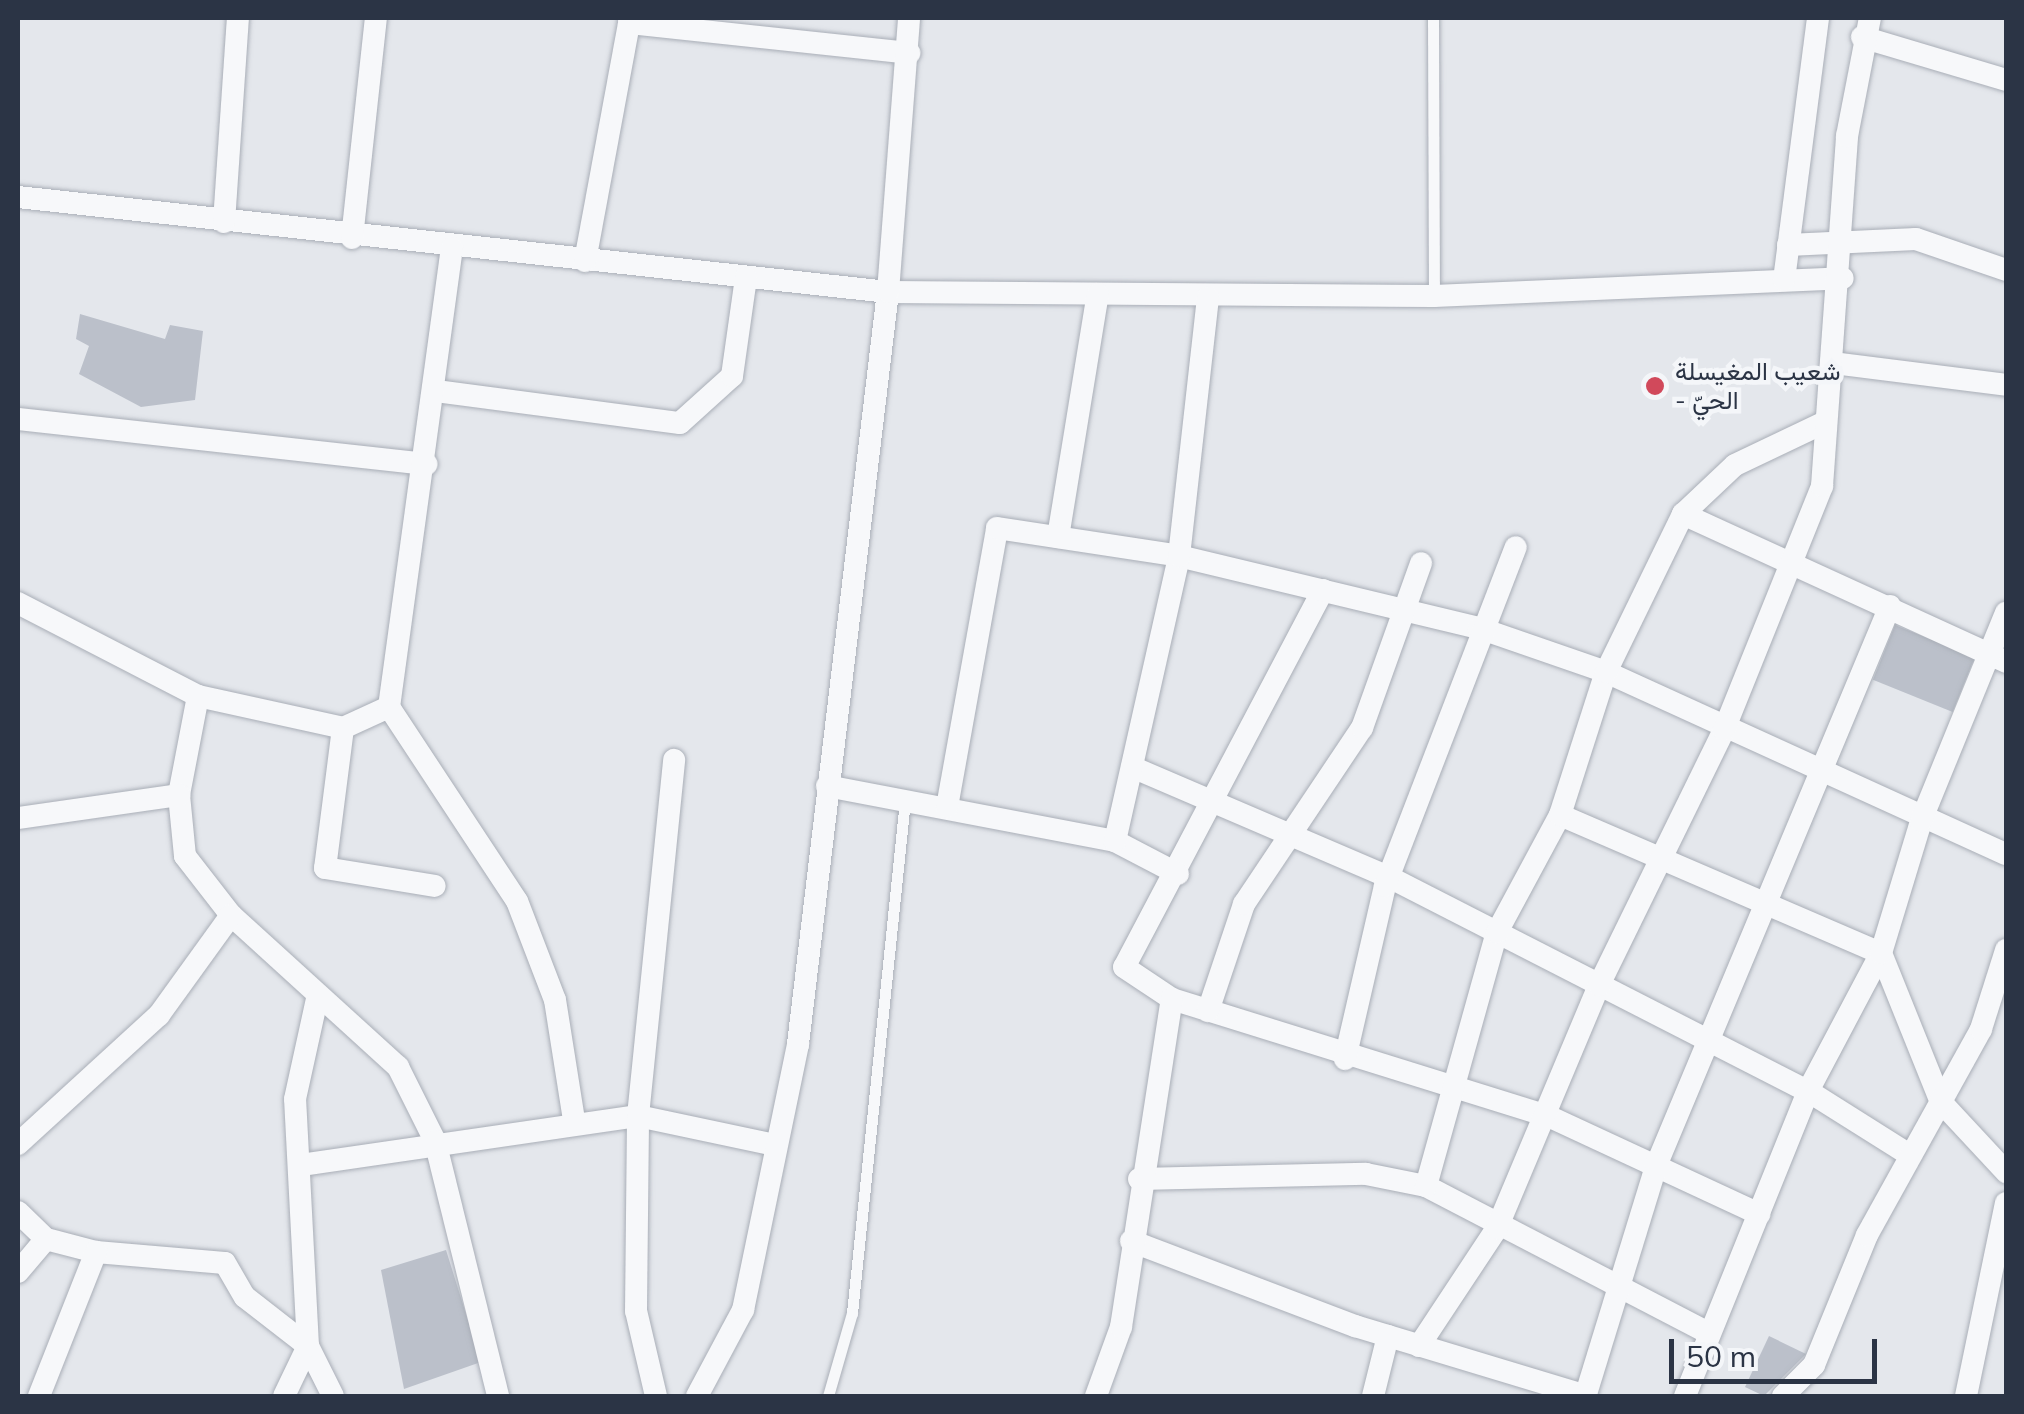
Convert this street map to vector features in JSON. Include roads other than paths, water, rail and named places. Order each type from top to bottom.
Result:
[{"type":"street","points":[[224,222],[238,18]]},
{"type":"street","points":[[352,238],[374,18]]},
{"type":"street","points":[[697,1396],[744,1310],[798,1044],[888,292],[909,18]]},
{"type":"street","points":[[1784,280],[1818,18]]},
{"type":"street","points":[[585,262],[629,20],[909,52]]},
{"type":"street","points":[[1419,1346],[1497,1228],[1548,1116],[1599,985],[1724,730],[1822,486],[1825,422],[1866,28],[2006,80]]},
{"type":"street","points":[[18,196],[352,238],[888,292],[1208,298],[1434,296],[1843,278]]},
{"type":"street","points":[[1788,245],[1844,239],[1916,239],[2006,270]]},
{"type":"street","points":[[452,248],[427,464],[389,707],[517,901],[555,1000],[574,1120]]},
{"type":"street","points":[[436,391],[680,424],[732,376],[746,278]]},
{"type":"street","points":[[1058,537],[1098,294]]},
{"type":"street","points":[[1116,841],[1179,556],[1208,298]]},
{"type":"street","points":[[1833,363],[2006,385]]},
{"type":"street","points":[[18,419],[427,464]]},
{"type":"street","points":[[1426,1186],[1497,932],[1560,814],[1606,672],[1684,514],[1735,465],[1825,422]]},
{"type":"street","points":[[1684,514],[1794,561],[1998,658]]},
{"type":"street","points":[[948,807],[997,528],[1179,556],[1479,628],[1606,672],[1822,776],[2006,854]]},
{"type":"street","points":[[1345,1058],[1389,877],[1479,628],[1516,547]]},
{"type":"street","points":[[1208,1011],[1244,904],[1284,834],[1362,728],[1400,609],[1421,562]]},
{"type":"street","points":[[1323,590],[1217,801],[1124,967],[1172,998],[1208,1011],[1345,1058],[1454,1084],[1548,1116],[1759,1214]]},
{"type":"street","points":[[18,602],[198,696],[343,728],[389,707]]},
{"type":"street","points":[[1131,1242],[1388,1336],[1586,1395],[1656,1166],[1707,1040],[1769,906],[1890,606]]},
{"type":"street","points":[[1684,1396],[1706,1331],[1759,1214],[1808,1091],[1881,953],[1920,820],[1998,658],[2006,613]]},
{"type":"street","points":[[198,696],[178,796],[185,856],[231,916],[317,1000],[398,1067],[434,1141],[498,1396]]},
{"type":"street","points":[[343,728],[325,868],[435,886]]},
{"type":"street","points":[[656,1396],[636,1311],[638,1116],[674,760]]},
{"type":"street","points":[[1132,767],[1389,877],[1808,1091],[1908,1154]]},
{"type":"street","points":[[827,786],[1116,841],[1178,874]]},
{"type":"street","points":[[18,818],[178,796]]},
{"type":"street","points":[[1560,814],[1881,953],[1941,1102],[2006,1172]]},
{"type":"street","points":[[18,1144],[159,1015],[231,916]]},
{"type":"street","points":[[1784,1396],[1814,1365],[1908,1154],[1981,1029],[2006,950]]},
{"type":"street","points":[[1096,1396],[1121,1326],[1139,1179],[1172,998]]},
{"type":"street","points":[[317,1000],[296,1099],[308,1346],[333,1396]]},
{"type":"street","points":[[301,1165],[574,1120],[638,1116],[775,1145]]},
{"type":"street","points":[[1139,1179],[1366,1174],[1426,1186],[1618,1292],[1706,1331]]},
{"type":"street","points":[[1966,1396],[2006,1204]]},
{"type":"street","points":[[18,1212],[46,1238],[96,1252],[225,1263],[245,1297],[308,1346]]},
{"type":"street","points":[[18,1272],[46,1238]]},
{"type":"street","points":[[39,1396],[96,1252]]},
{"type":"street","points":[[1373,1396],[1388,1336]]},
{"type":"street","points":[[284,1396],[308,1346]]},
{"type":"lane","points":[[1433,18],[1434,296]]},
{"type":"lane","points":[[828,1396],[852,1313],[905,800]]},
{"type":"place","name":"شعيب المغيسلة - الحيّ","points":[[1655,386]]}]
